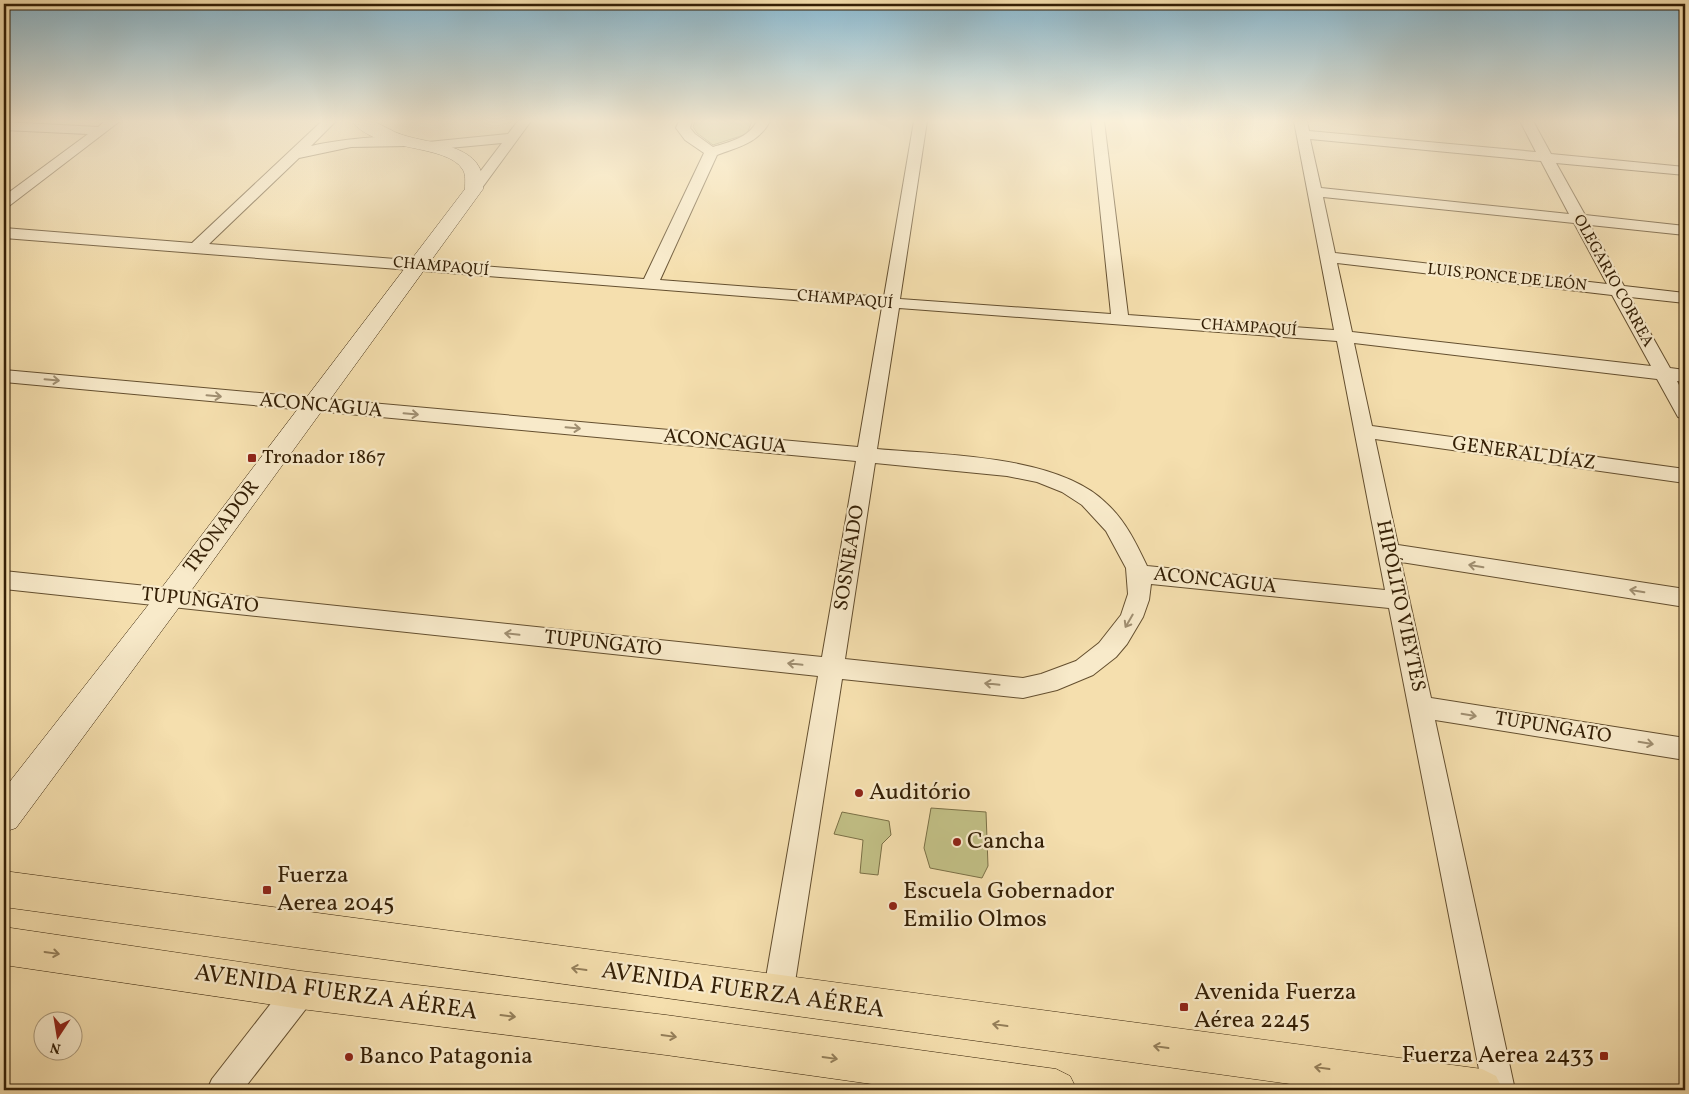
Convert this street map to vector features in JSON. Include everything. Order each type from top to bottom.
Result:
[{"type":"main road","points":[[474,172],[476,177],[474,189]]},
{"type":"main road","name":"TRONADOR","points":[[4,816],[170,598],[474,189]]},
{"type":"main road","name":"AVENIDA FUERZA AÉREA","points":[[4,889],[778,996],[1366,1082],[1482,1090]]},
{"type":"main road","name":"AVENIDA FUERZA AÉREA","points":[[4,946],[301,990],[666,1035],[1056,1090]]},
{"type":"street","points":[[4,203],[46,172]]},
{"type":"street","points":[[197,247],[276,172]]},
{"type":"street","name":"TRONADOR","points":[[474,189],[487,172]]},
{"type":"street","points":[[650,284],[702,172]]},
{"type":"street","name":"SOSNEADO","points":[[778,996],[913,172]]},
{"type":"street","points":[[1103,172],[1120,318]]},
{"type":"street","name":"HIPÓLITO VIEYTES","points":[[1310,172],[1499,1090]]},
{"type":"street","name":"OLEGARIO CORREA","points":[[1554,172],[1685,413]]},
{"type":"street","points":[[1314,192],[1685,230]]},
{"type":"street","name":"CHAMPAQUÍ","points":[[4,233],[892,303],[1120,318],[1344,336],[1685,376]]},
{"type":"street","name":"LUIS PONCE DE LEÓN","points":[[1328,257],[1685,298]]},
{"type":"street","name":"ACONCAGUA","points":[[4,376],[867,454],[1019,471],[1045,477],[1070,487],[1091,499],[1108,516],[1126,543],[1140,574],[1399,600]]},
{"type":"street","name":"GENERAL DÍAZ","points":[[1364,431],[1685,476]]},
{"type":"street","points":[[1389,552],[1685,598]]},
{"type":"street","name":"TUPUNGATO","points":[[4,580],[1022,688],[1055,681],[1088,667],[1113,645],[1131,619],[1138,599],[1140,574]]},
{"type":"street","name":"TUPUNGATO","points":[[1420,707],[1685,749]]},
{"type":"street","points":[[224,1090],[301,990]]},
{"type":"shaded area","name":"Cancha","points":[[931,808],[986,812],[988,866],[982,878],[930,868],[924,848]]},
{"type":"shaded area","points":[[842,812],[889,821],[891,835],[882,844],[878,875],[860,873],[863,840],[834,834]]},
{"type":"place","name":"Tronador 1867","points":[[252,458]]},
{"type":"place","name":"Auditório","points":[[859,793]]},
{"type":"place","name":"Cancha","points":[[957,842]]},
{"type":"place","name":"Fuerza Aerea 2045","points":[[267,890]]},
{"type":"place","name":"Escuela Gobernador Emilio Olmos","points":[[893,906]]},
{"type":"place","name":"Avenida Fuerza Aérea 2245","points":[[1184,1007]]},
{"type":"place","name":"Fuerza Aerea 2433","points":[[1604,1056]]},
{"type":"place","name":"Banco Patagonia","points":[[349,1057]]}]
